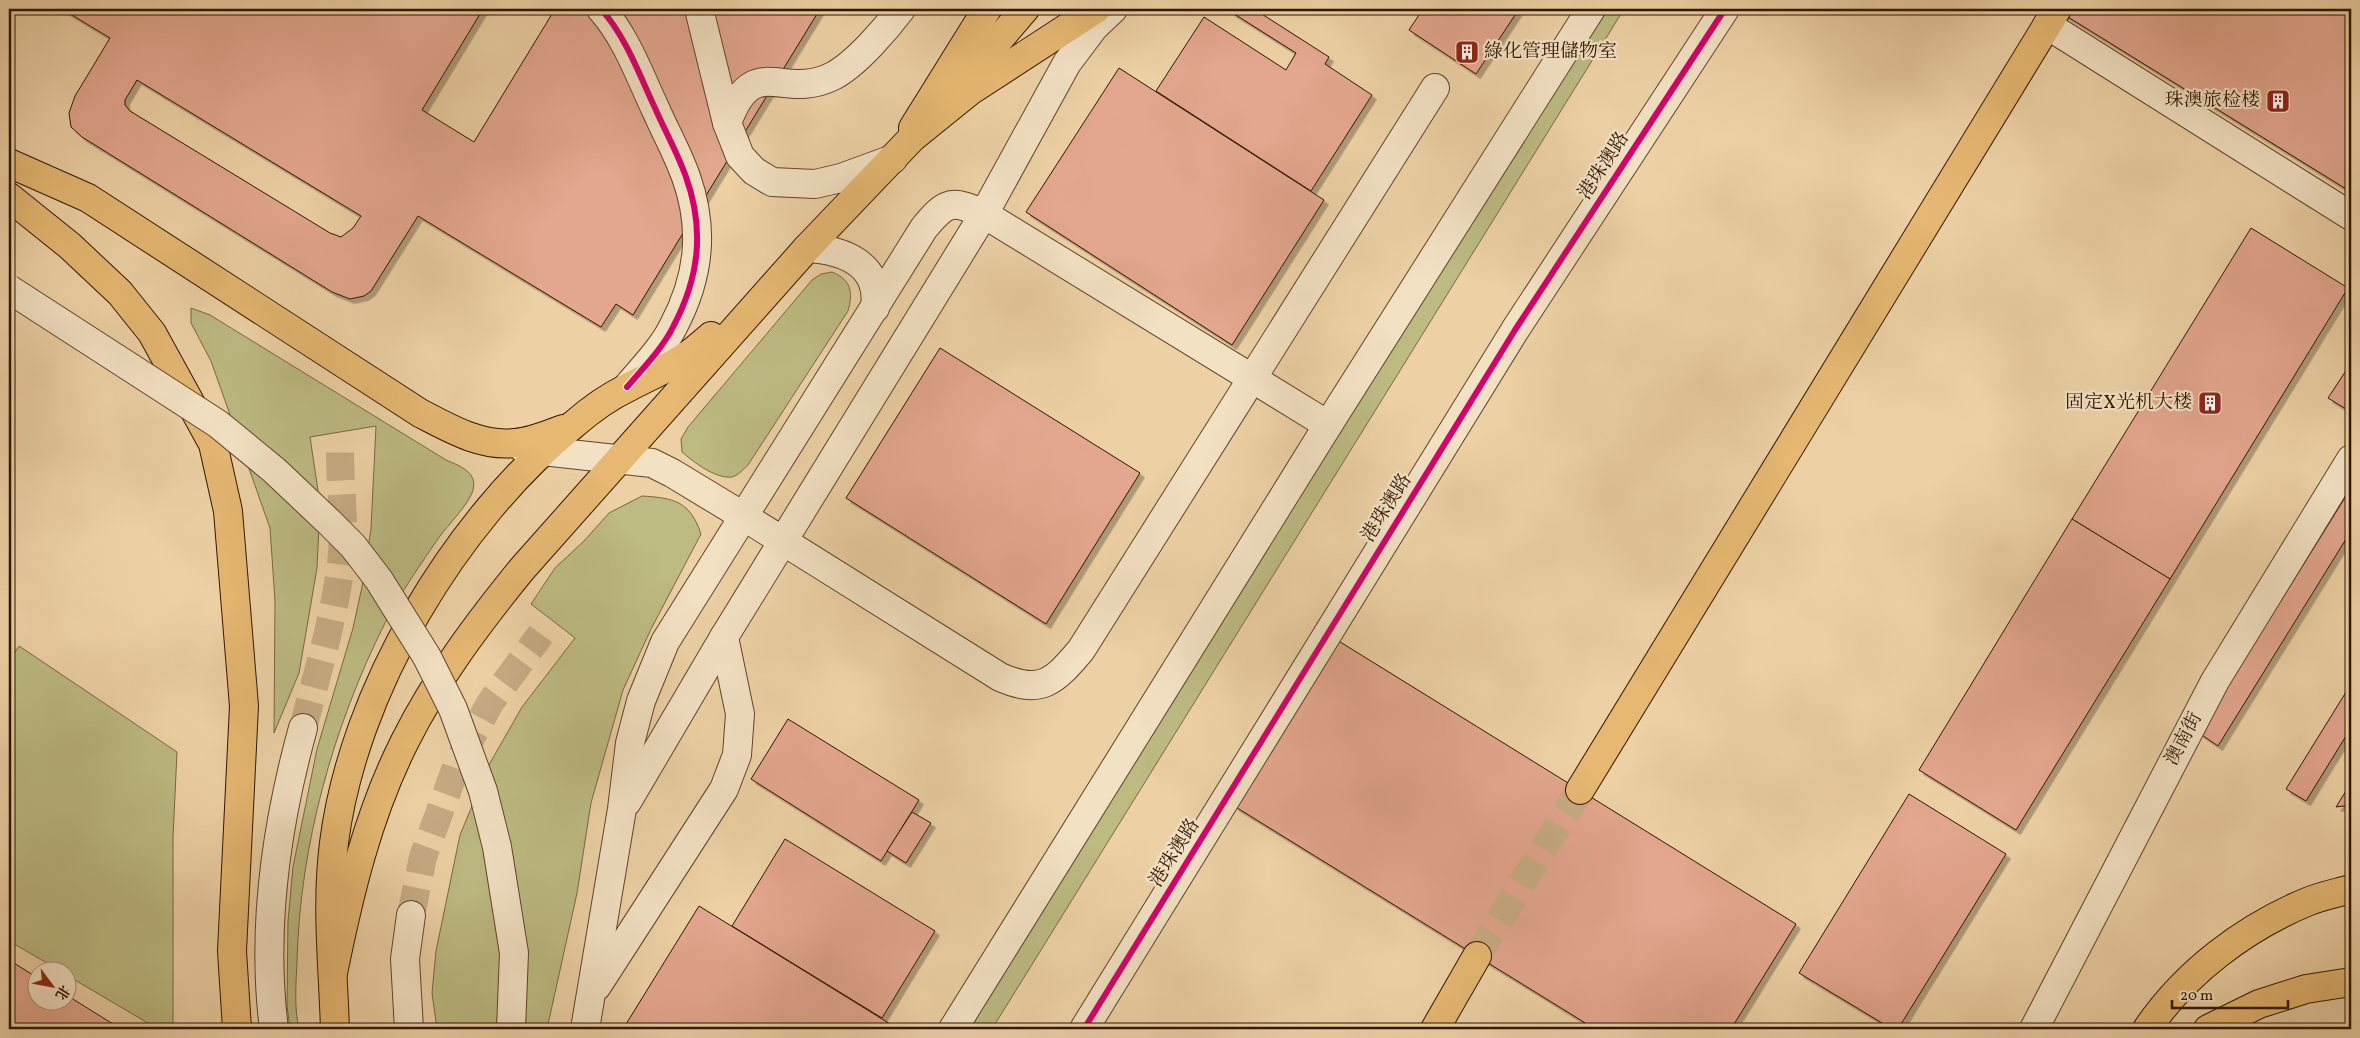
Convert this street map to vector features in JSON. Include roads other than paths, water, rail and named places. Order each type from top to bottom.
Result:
[{"type":"main road","points":[[893,159],[987,9]]},
{"type":"main road","points":[[333,973],[347,906],[380,800],[405,742],[439,680],[479,622],[522,569],[619,459],[807,248],[893,159],[1025,9]]},
{"type":"main road","points":[[993,47],[1041,9]]},
{"type":"main road","points":[[913,136],[970,91],[1096,9]]},
{"type":"main road","points":[[1580,790],[2052,17]]},
{"type":"main road","points":[[9,163],[88,198],[420,413],[458,433],[488,441],[514,444],[537,439],[573,424]]},
{"type":"main road","points":[[9,197],[70,246],[120,293],[152,333],[213,444],[228,511],[244,706],[232,950],[237,1029]]},
{"type":"main road","points":[[335,1029],[330,907],[334,843],[346,778],[368,711],[405,631],[452,557],[481,518],[543,452],[573,424],[627,387],[666,369],[688,356],[782,276]]},
{"type":"main road","points":[[2147,1029],[2158,1013],[2205,964],[2252,930],[2308,902],[2351,889]]},
{"type":"main road","points":[[1435,1029],[1477,956]]},
{"type":"main road","points":[[2208,1029],[2259,1004],[2306,988],[2351,982]]},
{"type":"street","points":[[601,9],[615,24],[670,142],[686,177],[696,216],[698,252],[694,278],[684,303],[673,328],[627,387]]},
{"type":"street","points":[[699,9],[727,124],[740,156],[754,171],[772,182],[815,184],[841,178],[893,159]]},
{"type":"street","points":[[727,124],[733,108],[746,88],[758,82],[791,86],[812,83],[834,76],[886,28],[901,9]]},
{"type":"street","points":[[622,809],[724,637],[984,214],[1067,63],[1094,26],[1112,9]]},
{"type":"street","points":[[953,1029],[1328,425],[1591,9]]},
{"type":"street","name":"港珠澳路","points":[[1084,1029],[1515,330],[1725,9]]},
{"type":"street","points":[[2052,17],[2351,216]]},
{"type":"street","points":[[488,441],[543,452],[652,463],[743,516],[1000,677],[1018,685],[1040,686],[1061,674],[1081,650],[1435,88]]},
{"type":"street","points":[[585,1029],[622,809],[630,742],[641,701],[665,642],[924,228],[936,214],[948,205],[960,204],[984,214],[1328,425]]},
{"type":"street","points":[[807,248],[833,250],[858,262],[874,281],[877,293],[875,308]]},
{"type":"street","points":[[9,289],[218,424],[274,470],[329,522],[353,546],[379,580],[427,657],[453,709],[483,791],[497,847],[514,953],[511,1029]]},
{"type":"street","name":"澳南街","points":[[2034,1029],[2216,681],[2351,459]]},
{"type":"street","points":[[591,995],[724,789],[738,755],[740,714],[724,637]]},
{"type":"street","points":[[274,1029],[268,944],[273,880],[279,828],[288,782],[303,728]]},
{"type":"street","points":[[409,1029],[405,959],[411,915]]},
{"type":"tunnel","points":[[303,728],[330,626],[341,563],[343,521],[340,452]]},
{"type":"tunnel","points":[[411,915],[423,857],[458,762],[490,703],[541,634]]},
{"type":"tunnel","points":[[1477,956],[1580,790]]},
{"type":"place","name":"綠化管理儲物室","points":[[1467,52]]},
{"type":"place","name":"珠澳旅检楼","points":[[2278,101]]},
{"type":"place","name":"固定X光机大楼","points":[[2210,403]]}]
